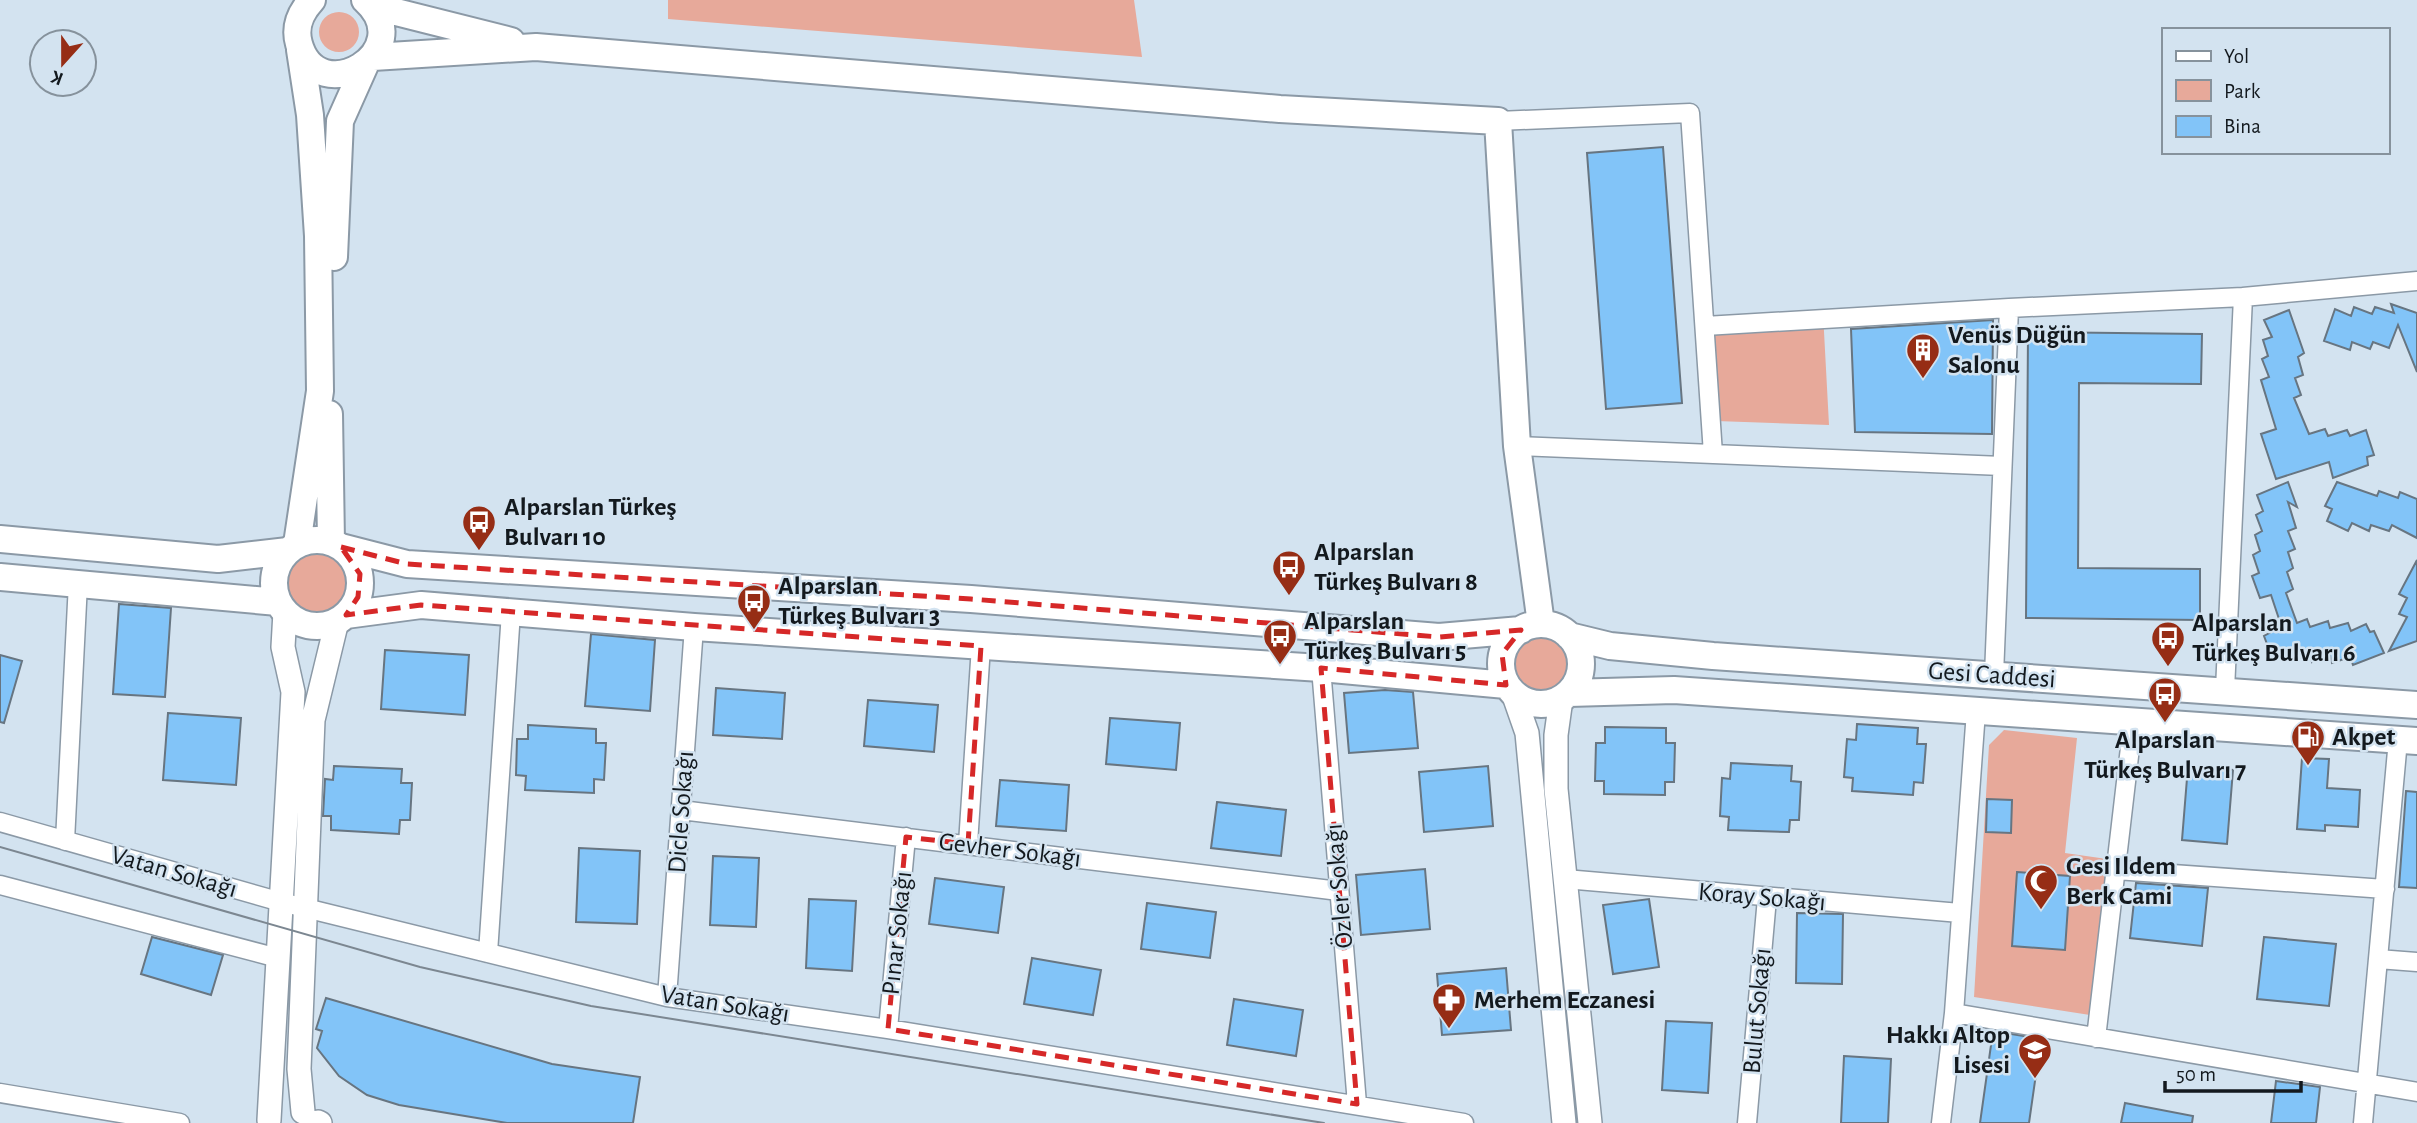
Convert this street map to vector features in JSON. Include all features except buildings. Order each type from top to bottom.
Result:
[{"type":"main road","points":[[282,607],[274,581],[276,569],[293,548],[320,391],[318,236],[310,115],[297,28],[312,0]]},
{"type":"main road","points":[[368,3],[537,47]]},
{"type":"main road","points":[[342,618],[358,597],[360,574],[356,564],[336,544],[329,394],[340,121],[381,37],[380,26],[368,3]]},
{"type":"main road","points":[[300,50],[314,66],[324,72],[346,74],[369,61],[537,47],[1252,107],[1498,121],[1517,446],[1531,627]]},
{"type":"main road","points":[[0,539],[219,559],[293,548],[320,540],[407,564],[971,599],[1439,637],[1531,627],[1561,630],[1575,644],[1581,664],[1580,675],[1565,696],[1551,703],[1531,703],[1509,689],[1321,668],[694,627],[421,605],[342,618],[315,626],[304,624],[282,607],[78,583],[0,577]]},
{"type":"main road","points":[[1509,689],[1502,675],[1502,654],[1512,636],[1531,627]]},
{"type":"main road","name":"Gesi Caddesi","points":[[1569,636],[1610,646],[1713,656],[2417,705]]},
{"type":"main road","name":"Gesi Caddesi","points":[[1565,696],[1675,690],[2408,741]]},
{"type":"street","points":[[1498,121],[1690,113],[1713,454]]},
{"type":"street","points":[[1704,326],[2243,297],[2417,281]]},
{"type":"street","points":[[2225,690],[2243,297]]},
{"type":"street","points":[[1994,675],[2009,308]]},
{"type":"street","points":[[1517,446],[2002,466]]},
{"type":"street","points":[[65,841],[78,583]]},
{"type":"street","points":[[268,1122],[293,692],[282,648],[282,607]]},
{"type":"street","points":[[488,953],[511,612]]},
{"type":"street","points":[[315,1120],[299,1069],[313,720],[342,618]]},
{"type":"street","name":"Dicle Sokağı","points":[[667,997],[694,627]]},
{"type":"street","points":[[968,844],[981,646]]},
{"type":"street","name":"Özler Sokağı","points":[[1321,668],[1357,1104]]},
{"type":"street","points":[[1509,689],[1527,733],[1564,1123]]},
{"type":"street","points":[[1565,696],[1555,772],[1590,1123]]},
{"type":"street","points":[[1941,1123],[1954,1013],[1976,711]]},
{"type":"street","points":[[2096,1038],[2133,722]]},
{"type":"street","points":[[2363,1123],[2385,889],[2408,741]]},
{"type":"street","name":"Gevher Sokağı","points":[[681,810],[1339,891]]},
{"type":"street","name":"Vatan Sokağı","points":[[0,822],[281,902],[667,997],[888,1029],[1464,1123]]},
{"type":"street","name":"Pınar Sokağı","points":[[888,1029],[906,837]]},
{"type":"street","points":[[2116,870],[2385,889]]},
{"type":"street","name":"Koray Sokağı","points":[[1564,879],[1960,913]]},
{"type":"street","points":[[0,885],[278,958]]},
{"type":"street","name":"Bulut Sokağı","points":[[1747,1123],[1767,898]]},
{"type":"street","points":[[2378,959],[2417,962]]},
{"type":"street","points":[[1954,1013],[2417,1092]]},
{"type":"street","points":[[0,1093],[180,1123]]},
{"type":"street","points":[[268,1122],[285,1111],[315,1120]]},
{"type":"highlighted area","points":[[341,547],[407,564],[971,599],[1439,637],[1521,630],[1502,654],[1506,685],[1321,668],[1357,1104],[888,1029],[906,837],[968,844],[981,646],[421,605],[346,615],[358,597],[360,574]]},
{"type":"green space","points":[[668,0],[1134,0],[1142,57],[668,19]]},
{"type":"green space","points":[[339,12],[353,18],[359,32],[353,46],[339,52],[325,46],[319,32],[325,18]]},
{"type":"green space","points":[[1823,313],[1829,425],[1716,421],[1708,318]]},
{"type":"green space","points":[[311,554],[323,554],[338,562],[346,577],[346,589],[338,604],[323,612],[311,612],[296,604],[288,589],[288,577],[296,562]]},
{"type":"green space","points":[[1541,636],[1552,638],[1561,644],[1567,653],[1567,675],[1561,684],[1552,690],[1541,692],[1530,690],[1521,684],[1515,675],[1513,664],[1515,653],[1521,644],[1530,638]]},
{"type":"green space","points":[[2004,730],[2077,738],[2065,853],[2107,859],[2090,1015],[1974,997],[1989,745]]},
{"type":"tram line","points":[[0,847],[420,967],[591,1006],[1324,1123]]},
{"type":"place","name":"Venüs Düğün Salonu","points":[[1923,380]]},
{"type":"place","name":"Alparslan Türkeş Bulvarı 10","points":[[479,552]]},
{"type":"place","name":"Alparslan Türkeş Bulvarı 8","points":[[1289,597]]},
{"type":"place","name":"Alparslan Türkeş Bulvarı 3","points":[[754,631]]},
{"type":"place","name":"Alparslan Türkeş Bulvarı 5","points":[[1280,666]]},
{"type":"place","name":"Alparslan Türkeş Bulvarı 6","points":[[2168,668]]},
{"type":"place","name":"Alparslan Türkeş Bulvarı 7","points":[[2165,724]]},
{"type":"place","name":"Akpet","points":[[2308,767]]},
{"type":"place","name":"Gesi Ildem Berk Cami","points":[[2041,911]]},
{"type":"place","name":"Merhem Eczanesi","points":[[1449,1030]]},
{"type":"place","name":"Hakkı Altop Lisesi","points":[[2035,1080]]}]
